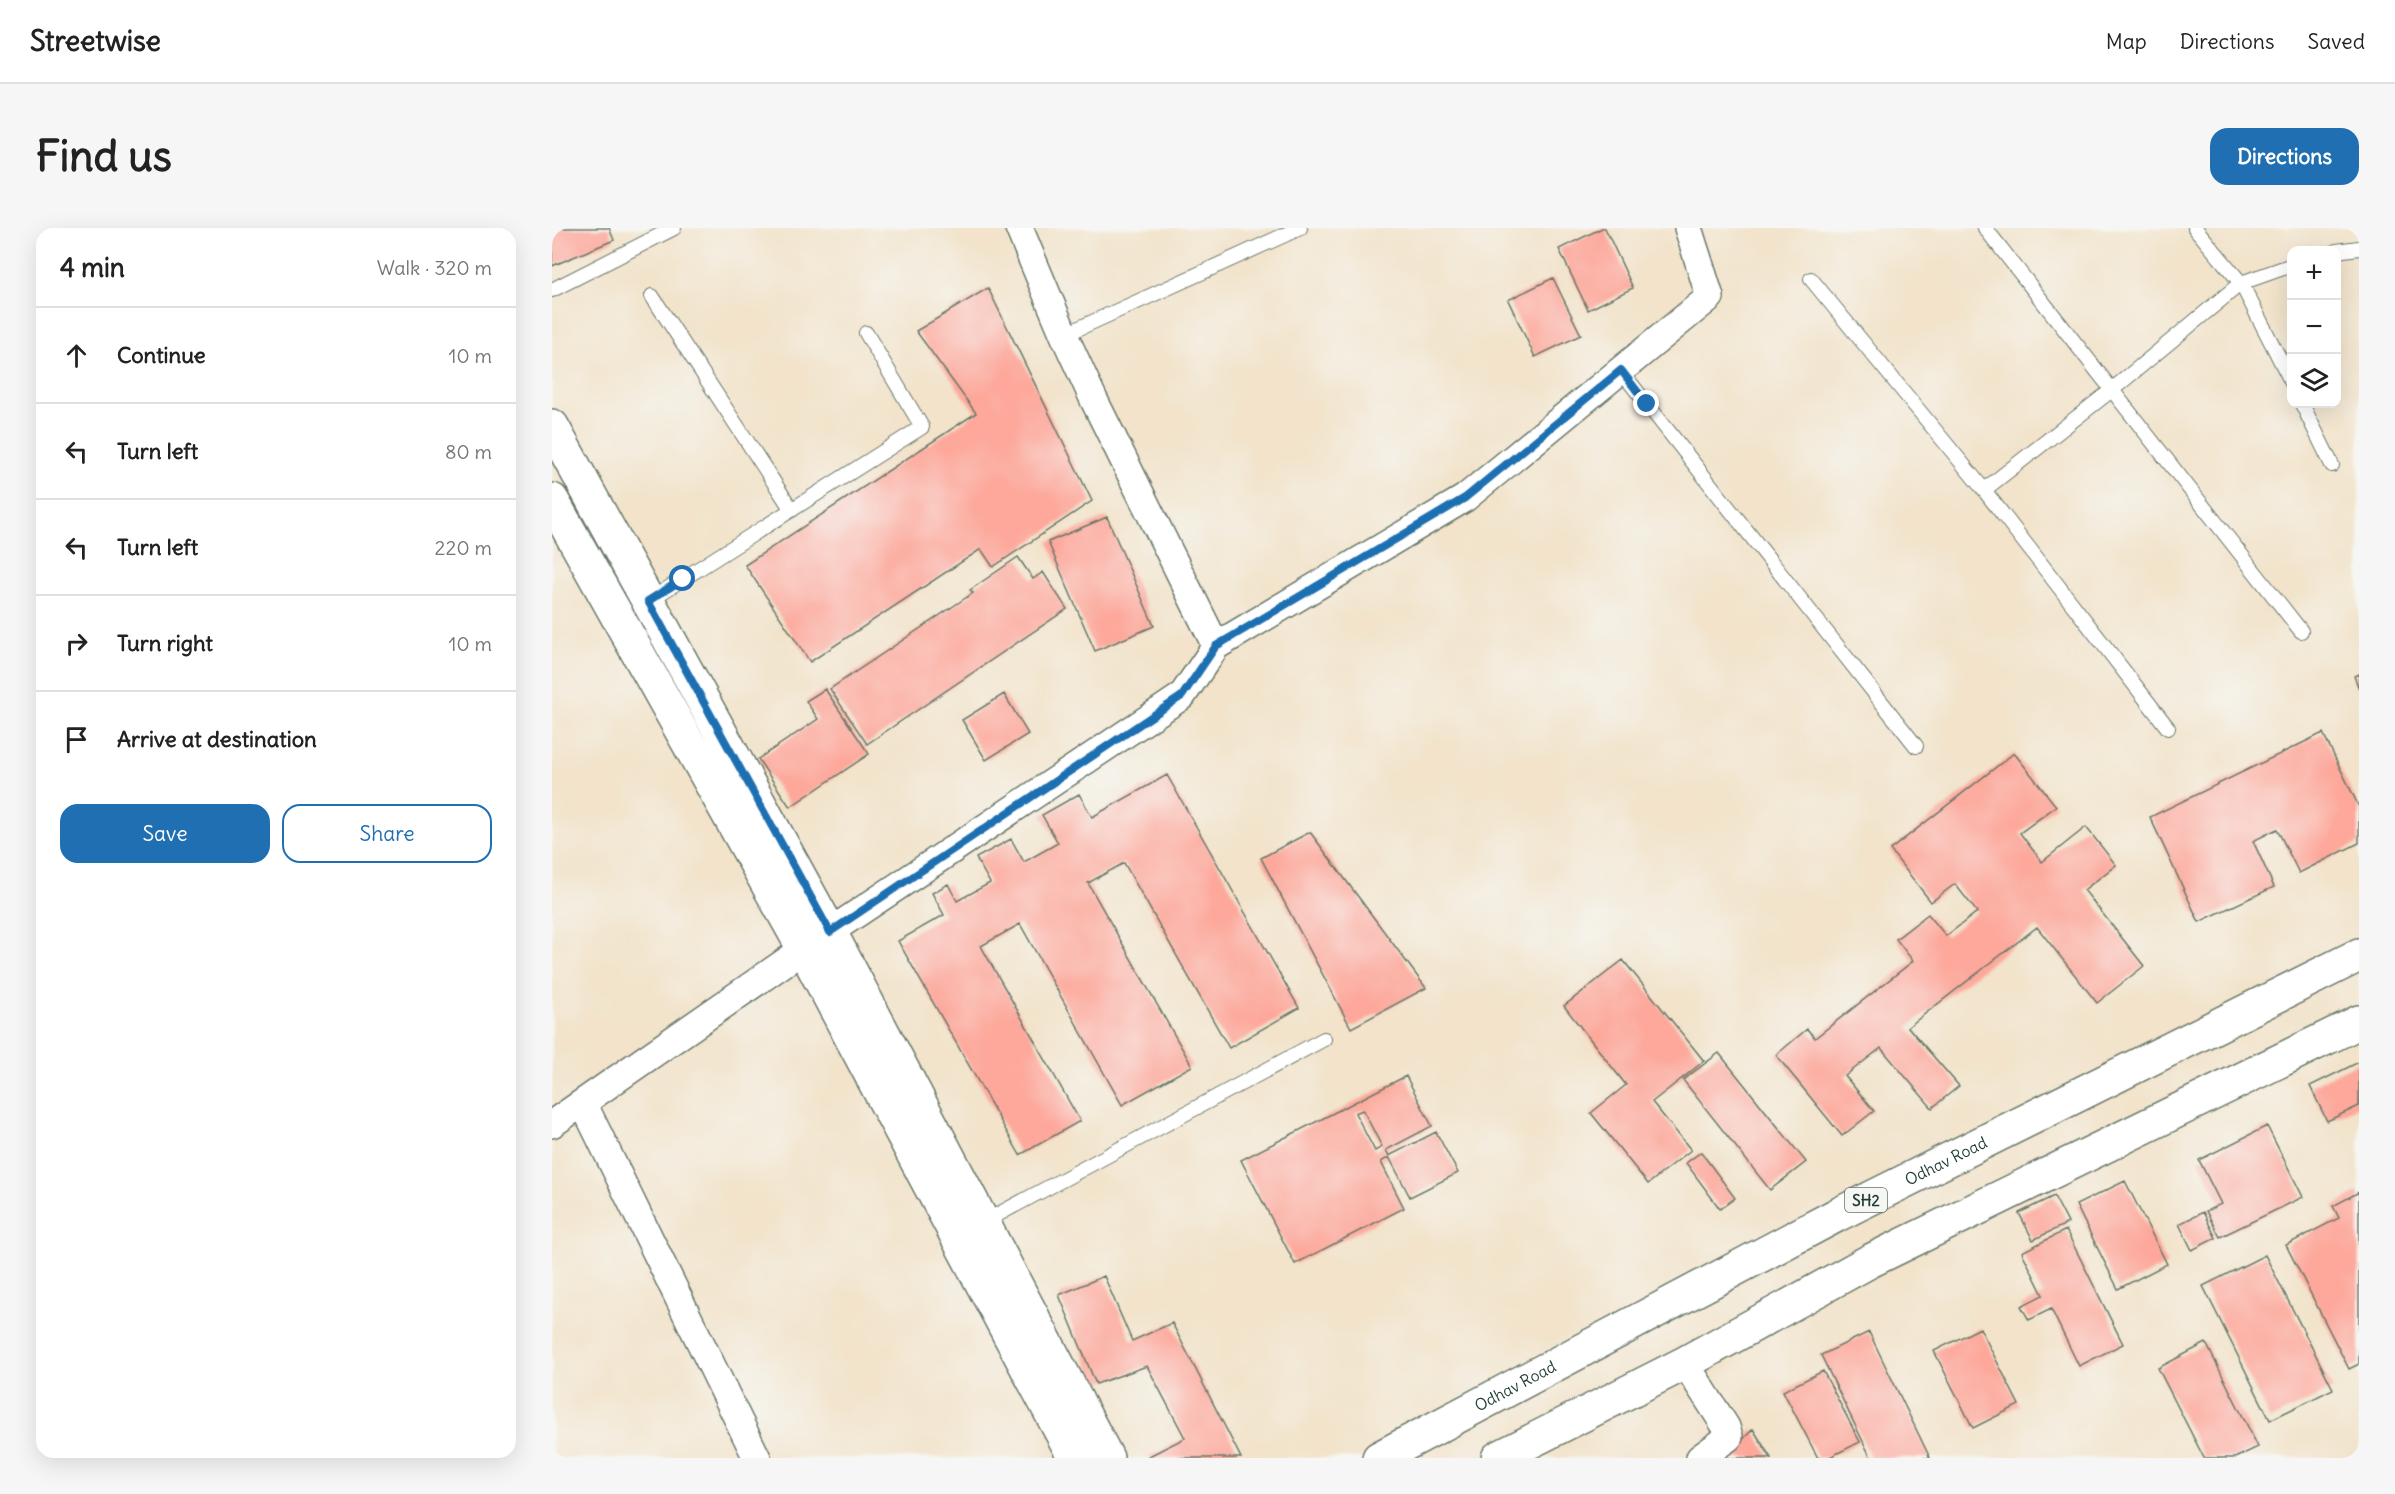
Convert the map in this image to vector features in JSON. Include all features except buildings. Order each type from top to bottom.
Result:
[{"type":"street","points":[[1019,228],[1064,335],[1216,646]]},
{"type":"street","points":[[552,1124],[817,941],[1182,696],[1216,646],[1465,498],[1710,297],[1688,228]]},
{"type":"street","points":[[552,426],[648,601],[1075,1458]]},
{"type":"street","points":[[552,500],[817,941],[982,1223],[1107,1458]]},
{"type":"street","name":"Odhav Road","points":[[1379,1458],[1836,1215],[2359,954]]},
{"type":"street","points":[[1498,1458],[1685,1363],[1868,1262],[2359,1022]]},
{"type":"street","points":[[583,1103],[757,1458]]},
{"type":"street","points":[[1685,1363],[1726,1427],[1729,1437],[1700,1458]]},
{"type":"lane","points":[[552,290],[652,233],[674,228]]},
{"type":"lane","points":[[1064,335],[1300,228]]},
{"type":"lane","points":[[1985,228],[2301,631]]},
{"type":"lane","points":[[2195,228],[2241,283],[2287,373]]},
{"type":"lane","points":[[2341,250],[2359,248]]},
{"type":"lane","points":[[1984,490],[2113,389],[2241,283],[2287,267]]},
{"type":"lane","points":[[1811,279],[1984,490],[2168,728]]},
{"type":"lane","points":[[652,296],[792,510]]},
{"type":"lane","points":[[648,601],[922,427],[866,333]]},
{"type":"lane","points":[[1621,370],[1916,746]]},
{"type":"lane","points":[[2304,408],[2332,465]]},
{"type":"lane","points":[[982,1223],[1324,1039]]},
{"type":"route","points":[[683,579],[648,601],[830,932],[1182,696],[1216,646],[1465,498],[1621,370],[1647,404]]}]
